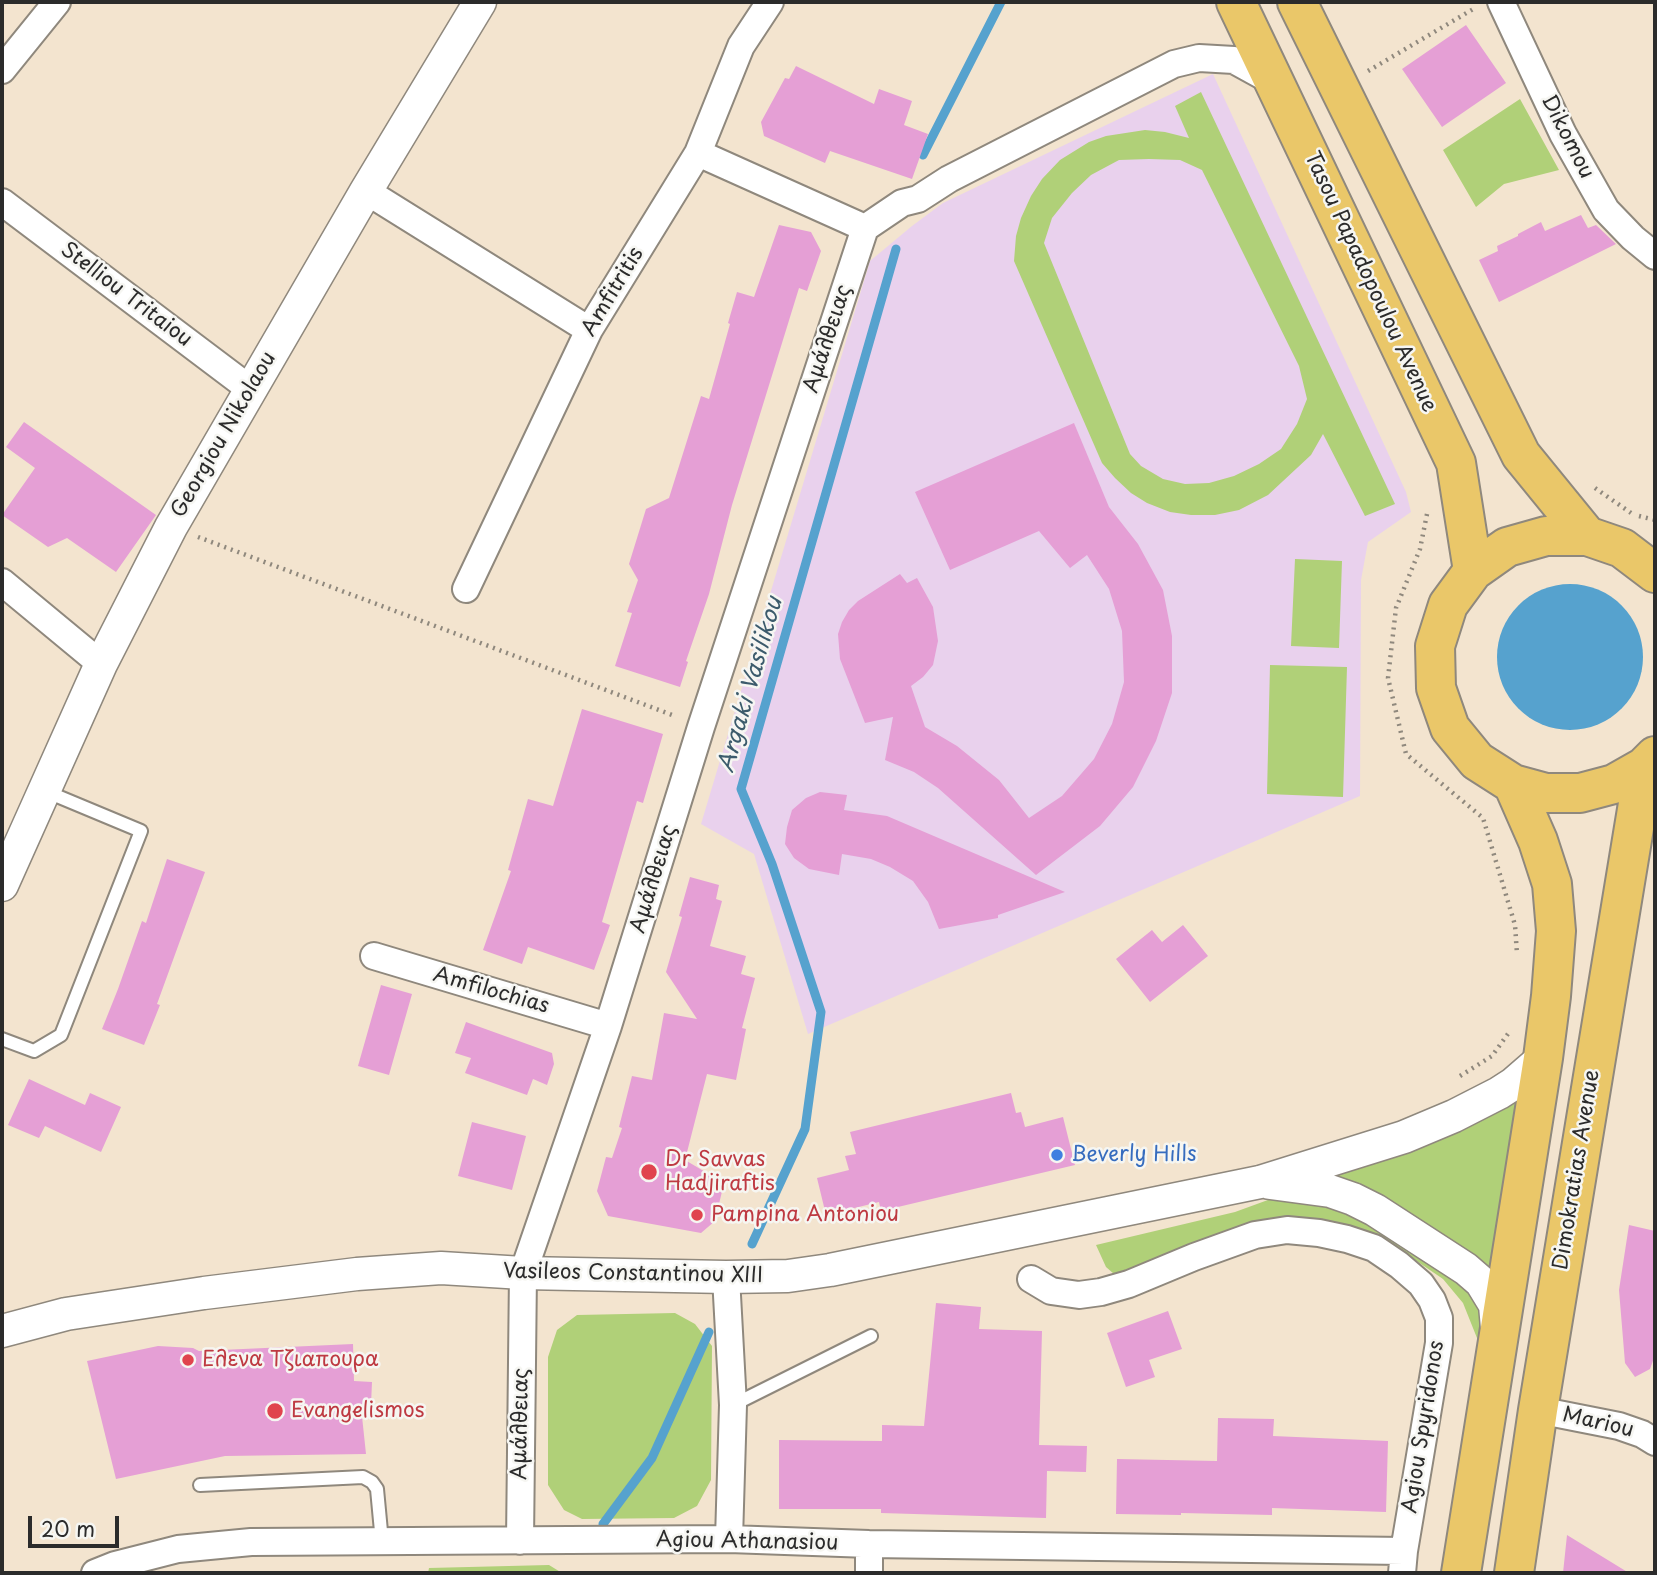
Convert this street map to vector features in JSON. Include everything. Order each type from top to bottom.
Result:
[{"type":"highway","name":"Tasou Papadopoulou Avenue","points":[[1236,2],[1456,463],[1473,571]]},
{"type":"highway","points":[[1297,2],[1521,455],[1655,573]]},
{"type":"highway","points":[[1621,544],[1546,536],[1507,548],[1473,571],[1448,605],[1435,646],[1436,688],[1450,728],[1477,761],[1513,783],[1546,793],[1580,793],[1614,784],[1650,762]]},
{"type":"highway","name":"Dimokratias Avenue","points":[[1514,1573],[1538,1410],[1650,762]]},
{"type":"highway","points":[[1461,1573],[1543,1058],[1556,931],[1552,884],[1538,841],[1513,783]]},
{"type":"street","points":[[2,70],[57,2]]},
{"type":"street","name":"Georgiou Nikolaou","points":[[2,882],[101,664],[171,527],[250,388],[480,2]]},
{"type":"street","name":"Amfitritis","points":[[466,589],[589,330],[698,153],[741,46],[770,2]]},
{"type":"street","name":"Dikomou","points":[[1501,2],[1563,134],[1606,210],[1655,256]]},
{"type":"street","points":[[698,153],[865,228],[902,203],[918,199],[948,179],[1174,64],[1199,58],[1234,60],[1274,82]]},
{"type":"street","points":[[366,191],[589,330]]},
{"type":"street","name":"Stelliou Tritaiou","points":[[2,202],[250,388]]},
{"type":"street","name":"Αμάλθειας","points":[[520,1541],[523,1273],[608,1026],[701,726],[865,228]]},
{"type":"street","points":[[2,582],[101,664]]},
{"type":"street","name":"Amfilochias","points":[[374,956],[608,1026]]},
{"type":"street","name":"Vasileos Constantinou XIII","points":[[2,1331],[78,1312],[357,1274],[441,1268],[523,1273],[726,1277],[788,1276],[830,1270],[1259,1182],[1404,1137],[1454,1116],[1513,1084],[1543,1058]]},
{"type":"street","name":"Vasileos Constantinou XIII","points":[[1259,1182],[1330,1191],[1375,1210],[1466,1269],[1481,1282],[1495,1306],[1498,1336]]},
{"type":"street","name":"Agiou Spyridonos","points":[[1031,1279],[1051,1291],[1079,1295],[1101,1292],[1129,1284],[1255,1235],[1287,1230],[1347,1239],[1374,1248],[1399,1265],[1421,1283],[1439,1318],[1439,1343],[1403,1562]]},
{"type":"street","points":[[726,1277],[733,1405],[729,1539]]},
{"type":"street","name":"Mariou","points":[[1538,1410],[1619,1426],[1642,1433],[1655,1442]]},
{"type":"street","name":"Agiou Athanasiou","points":[[95,1573],[115,1565],[178,1549],[251,1542],[729,1539],[1403,1562]]},
{"type":"street","points":[[869,1544],[869,1573]]},
{"type":"lane","points":[[2,1039],[34,1051],[61,1035],[141,831],[44,791]]},
{"type":"lane","points":[[733,1405],[871,1336]]},
{"type":"lane","points":[[200,1485],[363,1477],[377,1489],[383,1542]]},
{"type":"path","points":[[1358,77],[1486,2]]},
{"type":"path","points":[[171,527],[701,726]]},
{"type":"path","points":[[1458,1076],[1492,1056],[1510,1033],[1512,1022]]},
{"type":"shaded area","points":[[1213,74],[1406,492],[1411,512],[1368,542],[1361,580],[1360,796],[808,1034],[754,854],[701,824],[870,261],[943,203]]},
{"type":"green space","points":[[1201,92],[1395,504],[1365,516],[1323,434],[1311,455],[1268,495],[1239,510],[1215,515],[1170,512],[1147,503],[1131,493],[1102,463],[1014,261],[1016,236],[1031,196],[1042,179],[1060,160],[1089,142],[1106,136],[1145,130],[1189,138],[1175,106]],"holes":[[[1119,160],[1180,160],[1202,170],[1299,366],[1307,399],[1297,424],[1281,449],[1234,476],[1209,483],[1185,484],[1163,479],[1141,466],[1130,454],[1044,243],[1052,218],[1091,175]]]},
{"type":"green space","points":[[1520,99],[1559,170],[1504,184],[1476,207],[1443,150]]},
{"type":"green space","points":[[1295,559],[1342,561],[1339,648],[1291,646]]},
{"type":"green space","points":[[1270,665],[1347,667],[1343,797],[1267,794]]},
{"type":"green space","points":[[1517,1097],[1512,1202],[1485,1358],[1463,1303],[1443,1279],[1399,1249],[1359,1230],[1302,1220],[1122,1276],[1114,1274],[1106,1267],[1096,1245],[1235,1212],[1416,1146]]},
{"type":"green space","points":[[675,1313],[695,1324],[712,1346],[711,1480],[697,1506],[674,1518],[582,1519],[564,1510],[548,1485],[548,1357],[557,1330],[577,1315]]},
{"type":"green space","points":[[549,1565],[562,1573],[428,1573],[429,1568]]},
{"type":"water","points":[[1570,584],[1598,590],[1621,606],[1637,629],[1643,657],[1637,685],[1621,708],[1598,724],[1570,730],[1542,724],[1519,708],[1503,685],[1497,657],[1503,629],[1519,606],[1542,590]]},
{"type":"building","points":[[1466,25],[1506,83],[1442,127],[1402,69]]},
{"type":"building","points":[[796,66],[874,104],[879,89],[912,101],[904,125],[928,134],[912,179],[830,151],[825,163],[764,136],[761,122],[785,78],[789,79]]},
{"type":"building","points":[[1581,215],[1588,228],[1596,225],[1616,244],[1499,302],[1479,260],[1498,251],[1497,246],[1541,222],[1545,231]]},
{"type":"building","points":[[779,225],[811,232],[821,251],[807,291],[799,288],[732,505],[709,594],[680,687],[615,666],[632,613],[627,612],[638,580],[629,564],[646,509],[669,498],[701,396],[709,399],[737,292],[754,297]]},
{"type":"building","points":[[24,422],[156,515],[116,572],[67,538],[48,547],[2,515],[35,468],[6,447]]},
{"type":"building","points":[[1074,423],[1109,507],[1138,544],[1163,590],[1172,636],[1172,693],[1156,741],[1133,787],[1100,826],[1036,875],[938,788],[914,772],[885,760],[893,717],[865,723],[840,659],[838,634],[849,610],[858,601],[900,574],[907,583],[917,578],[933,607],[938,641],[933,665],[911,686],[925,727],[957,746],[999,780],[1029,818],[1062,796],[1094,759],[1112,724],[1124,682],[1122,631],[1109,589],[1087,555],[1070,568],[1039,531],[950,570],[915,492]]},
{"type":"building","points":[[582,709],[663,734],[643,803],[637,801],[602,922],[610,925],[594,970],[528,947],[522,964],[483,950],[511,871],[508,870],[528,799],[553,806]]},
{"type":"building","points":[[820,792],[847,795],[844,810],[887,816],[1065,892],[998,915],[998,918],[939,929],[928,902],[913,881],[890,867],[871,859],[842,854],[839,875],[809,869],[794,858],[785,844],[792,810],[806,798]]},
{"type":"building","points":[[167,859],[205,872],[144,1045],[102,1029],[142,921],[146,923]]},
{"type":"building","points":[[690,877],[719,885],[716,899],[722,901],[710,946],[746,956],[741,974],[755,978],[742,1028],[746,1029],[736,1080],[707,1074],[685,1160],[724,1183],[715,1221],[701,1233],[608,1216],[597,1191],[606,1157],[612,1158],[622,1128],[619,1127],[632,1076],[652,1080],[664,1013],[697,1019],[666,972]]},
{"type":"building","points":[[1183,925],[1208,956],[1150,1002],[1116,959],[1152,930],[1162,942]]},
{"type":"building","points":[[381,985],[412,994],[389,1075],[358,1066]]},
{"type":"building","points":[[466,1022],[552,1053],[554,1064],[547,1085],[533,1079],[527,1095],[465,1073],[471,1058],[455,1053]]},
{"type":"building","points":[[29,1079],[85,1105],[90,1093],[121,1107],[101,1152],[45,1126],[39,1138],[8,1125]]},
{"type":"building","points":[[1011,1093],[1016,1113],[1021,1112],[1025,1127],[1063,1117],[1075,1165],[881,1211],[879,1202],[826,1215],[817,1178],[849,1170],[845,1156],[856,1154],[850,1132]]},
{"type":"building","points":[[472,1122],[526,1136],[512,1190],[458,1176]]},
{"type":"building","points":[[1629,1225],[1655,1231],[1655,1355],[1650,1369],[1635,1377],[1625,1363],[1619,1290]]},
{"type":"building","points":[[936,1303],[981,1307],[979,1329],[1042,1331],[1039,1445],[1087,1446],[1086,1472],[1047,1471],[1046,1518],[881,1513],[881,1509],[779,1509],[779,1440],[882,1441],[882,1425],[924,1426]]},
{"type":"building","points":[[1168,1311],[1182,1349],[1149,1360],[1155,1377],[1126,1387],[1107,1333]]},
{"type":"building","name":"Evangelismos","points":[[353,1344],[354,1381],[372,1382],[371,1405],[361,1407],[366,1454],[225,1456],[116,1479],[87,1361],[158,1346],[193,1348],[199,1351]]},
{"type":"building","points":[[1218,1418],[1274,1419],[1273,1436],[1388,1441],[1386,1512],[1272,1508],[1272,1515],[1116,1514],[1117,1459],[1217,1461]]},
{"type":"building","points":[[1567,1535],[1629,1573],[1563,1573]]},
{"type":"waterway","name":"Argaki Vasilikou","points":[[923,155],[1001,2]]},
{"type":"waterway","name":"Argaki Vasilikou","points":[[752,1244],[805,1129],[821,1012],[772,864],[741,789],[896,249]]},
{"type":"waterway","name":"Argaki Vasilikou","points":[[603,1524],[652,1458],[709,1332]]},
{"type":"place","name":"Beverly Hills","points":[[1057,1155]]},
{"type":"place","name":"Dr Savvas Hadjiraftis","points":[[649,1172]]},
{"type":"place","name":"Pampina Antoniou","points":[[697,1215]]},
{"type":"place","name":"Ελενα Τζιαπουρα","points":[[188,1360]]},
{"type":"place","name":"Evangelismos","points":[[275,1411]]}]
